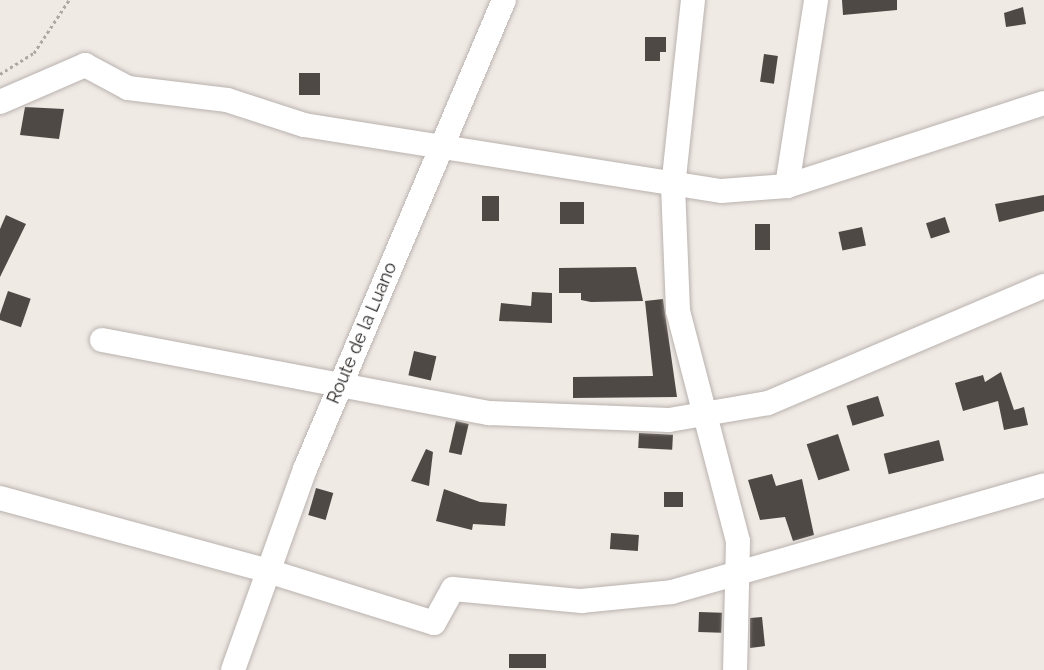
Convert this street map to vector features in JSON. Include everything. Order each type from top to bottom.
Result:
[{"type":"street","name":"Route de la Luano","points":[[232,670],[340,384],[504,0]]},
{"type":"street","points":[[693,0],[673,186],[678,311],[738,542],[741,574],[735,670]]},
{"type":"street","points":[[787,186],[816,0]]},
{"type":"street","points":[[0,102],[85,64],[128,88],[157,95],[227,99],[304,125],[673,186],[721,190],[787,186],[1044,103]]},
{"type":"street","points":[[102,340],[489,413],[621,420],[706,416],[768,403],[1044,286]]},
{"type":"street","points":[[0,498],[268,571],[434,623],[456,588],[536,600],[630,599],[741,574],[1044,485]]},
{"type":"path","points":[[0,74],[34,53],[69,0]]},
{"type":"building","points":[[842,0],[897,0],[897,10],[843,15]]},
{"type":"building","points":[[1023,7],[1026,24],[1006,27],[1004,13]]},
{"type":"building","points":[[645,37],[666,37],[666,52],[660,52],[660,61],[645,61]]},
{"type":"building","points":[[764,54],[778,56],[774,84],[760,82]]},
{"type":"building","points":[[299,73],[320,73],[320,95],[299,95]]},
{"type":"building","points":[[25,107],[64,109],[59,139],[20,135]]},
{"type":"building","points":[[1044,195],[1044,211],[999,222],[995,204]]},
{"type":"building","points":[[482,196],[499,196],[499,221],[482,221]]},
{"type":"building","points":[[560,202],[584,202],[584,224],[560,224]]},
{"type":"building","points":[[6,215],[26,224],[0,277],[0,229]]},
{"type":"building","points":[[945,217],[950,232],[931,238],[926,223]]},
{"type":"building","points":[[755,224],[770,224],[770,250],[755,250]]},
{"type":"building","points":[[862,227],[866,246],[842,251],[839,232]]},
{"type":"building","points":[[636,267],[643,301],[591,302],[581,300],[581,293],[559,293],[559,268]]},
{"type":"building","points":[[8,291],[31,299],[21,327],[0,320]]},
{"type":"building","points":[[532,292],[552,293],[552,323],[499,321],[501,303],[531,306]]},
{"type":"building","points":[[663,299],[677,397],[573,398],[573,377],[653,376],[645,301]]},
{"type":"building","points":[[414,351],[436,356],[431,381],[408,375]]},
{"type":"building","points":[[1001,372],[1014,410],[1024,407],[1028,425],[1004,430],[998,401],[963,411],[955,383],[983,375],[985,382]]},
{"type":"building","points":[[878,396],[884,416],[853,426],[846,406]]},
{"type":"building","points":[[456,421],[469,424],[461,455],[449,452]]},
{"type":"building","points":[[639,433],[673,435],[672,450],[638,448]]},
{"type":"building","points":[[838,434],[850,470],[818,480],[807,444]]},
{"type":"building","points":[[939,440],[944,460],[889,474],[884,454]]},
{"type":"building","points":[[426,449],[433,452],[429,486],[411,481]]},
{"type":"building","points":[[772,474],[776,486],[802,479],[814,535],[793,541],[785,517],[760,520],[748,480]]},
{"type":"building","points":[[316,488],[333,493],[326,520],[308,515]]},
{"type":"building","points":[[444,489],[480,502],[507,504],[505,526],[473,524],[472,530],[436,521]]},
{"type":"building","points":[[664,492],[683,492],[683,507],[664,507]]},
{"type":"building","points":[[611,533],[639,535],[638,551],[610,549]]},
{"type":"building","points":[[699,612],[722,613],[721,633],[698,632]]},
{"type":"building","points":[[762,617],[765,646],[750,648],[750,618]]},
{"type":"building","points":[[509,654],[546,654],[546,668],[509,668]]}]
